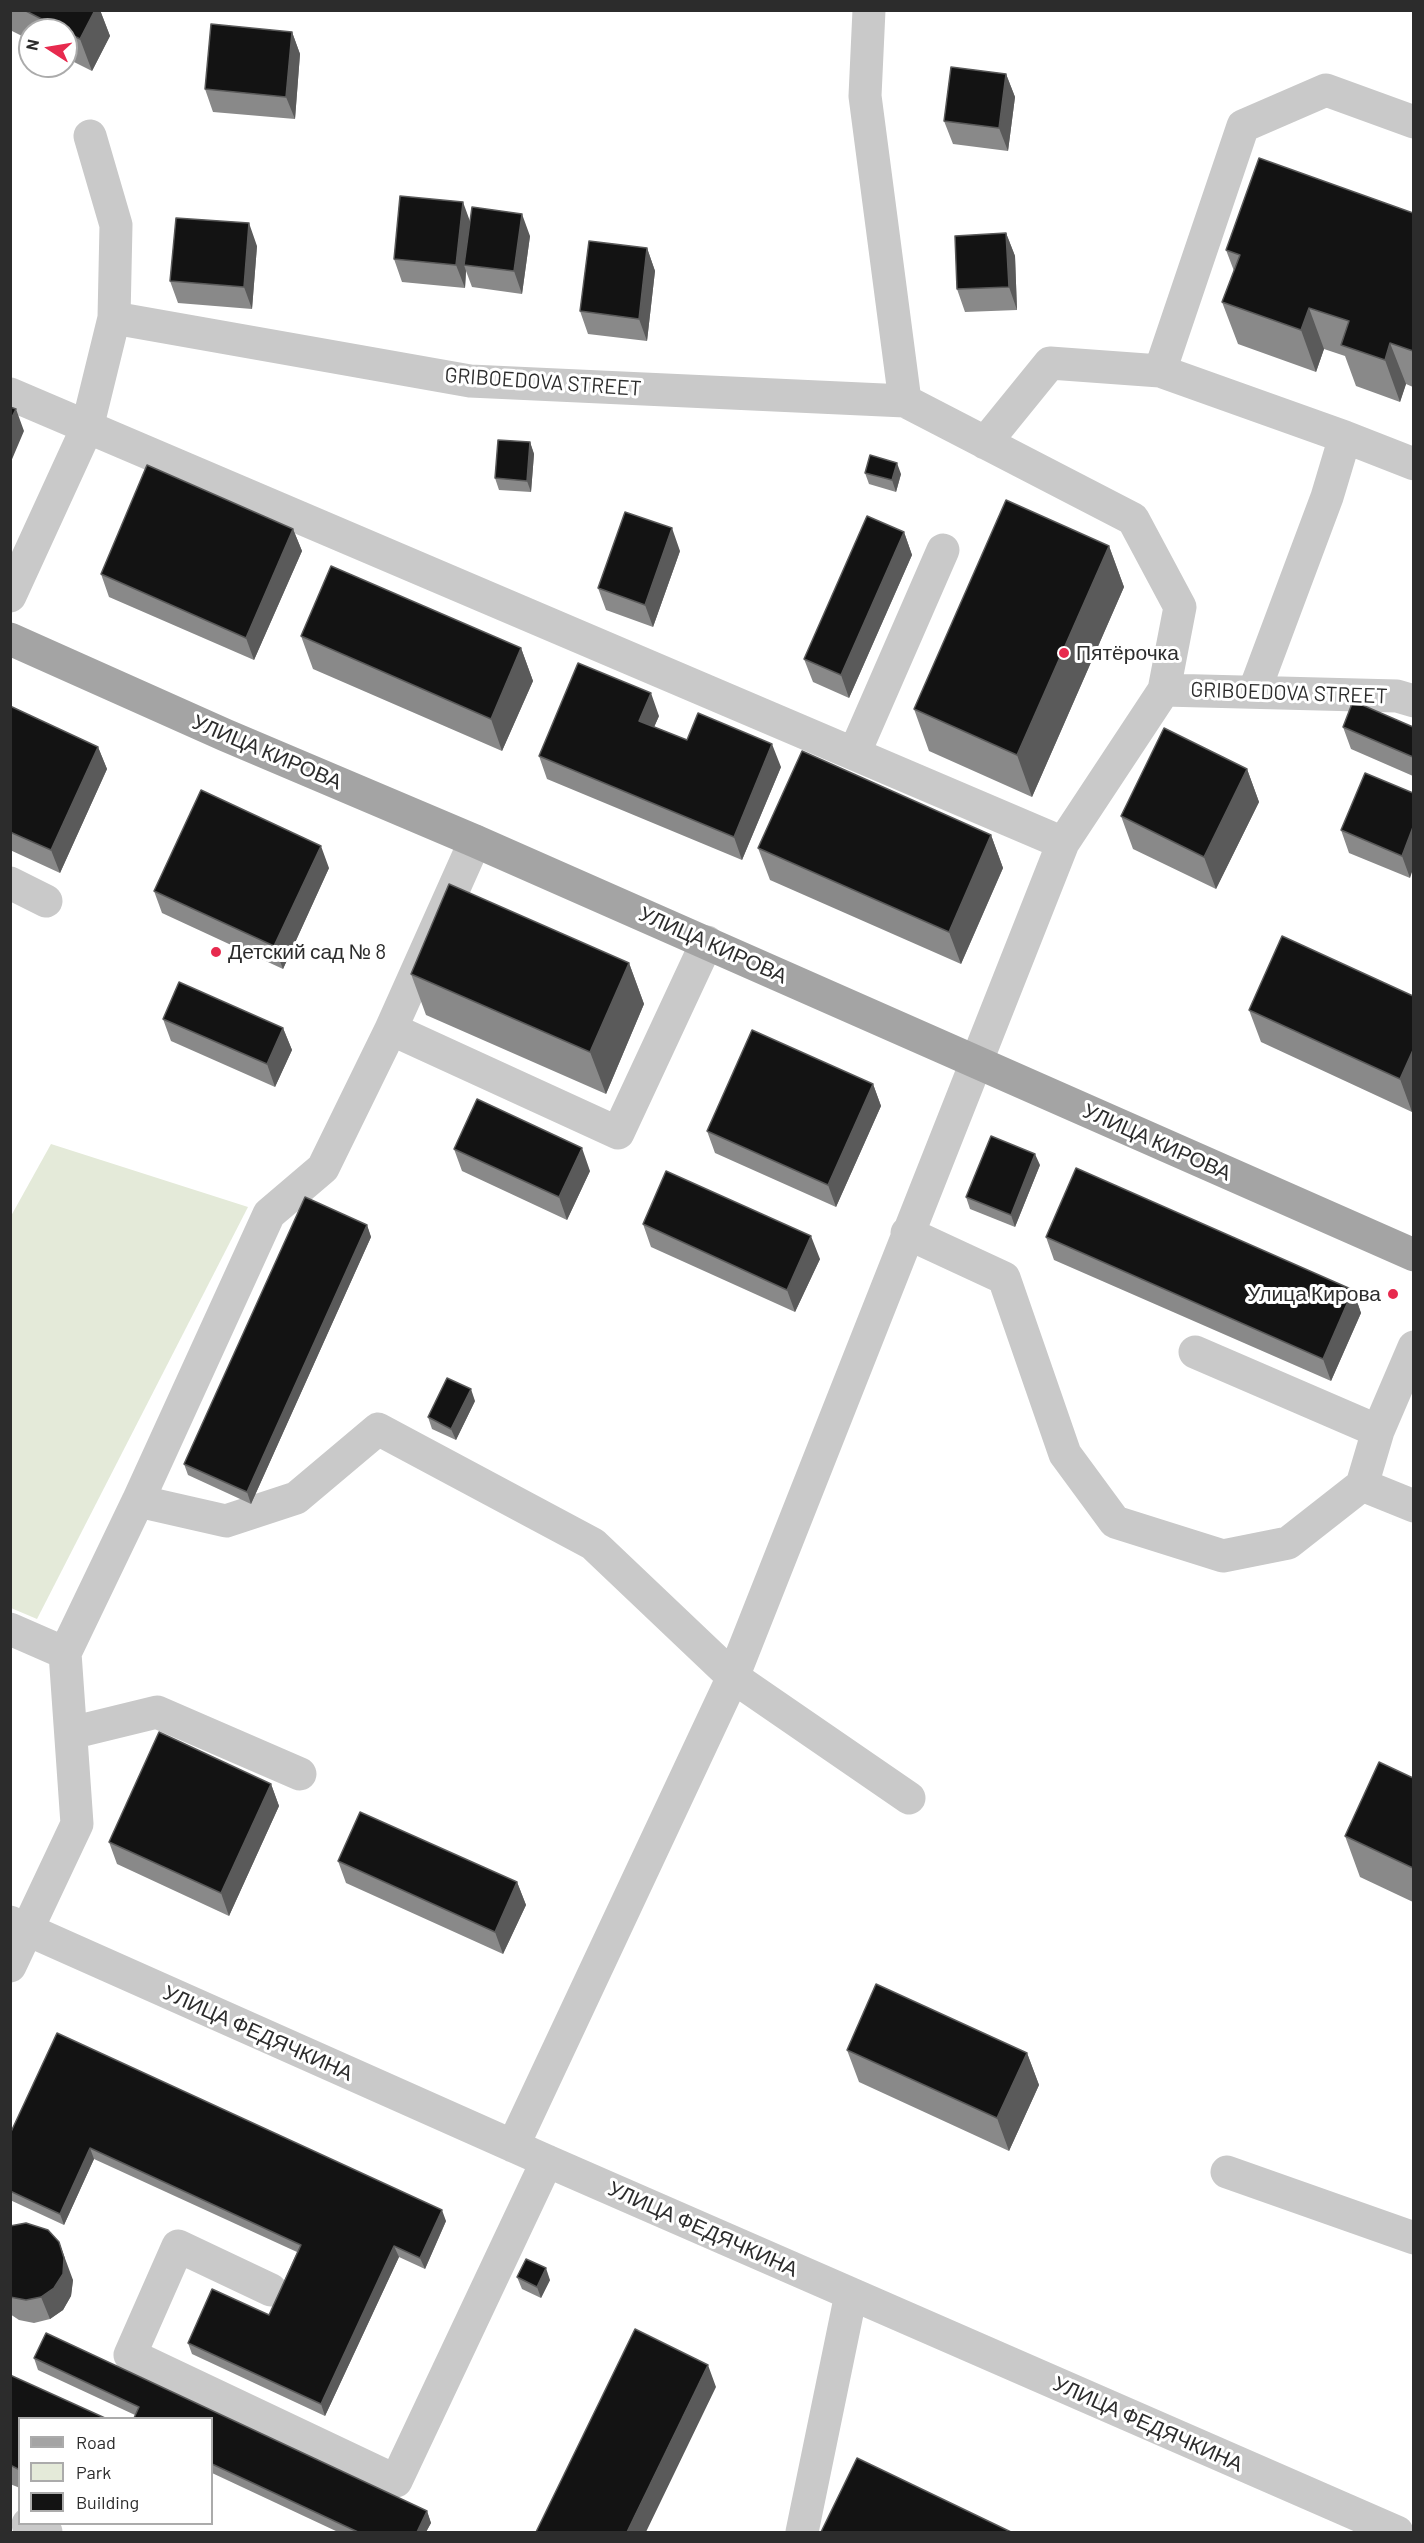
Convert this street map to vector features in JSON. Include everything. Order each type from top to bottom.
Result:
[{"type":"main road","name":"УЛИЦА КИРОВА","points":[[10,639],[225,735],[475,840],[1413,1255]]},
{"type":"street","points":[[513,2146],[733,1677],[974,1062],[1063,843],[1164,690],[1180,607],[1133,519],[905,401],[864,96],[869,10]]},
{"type":"street","points":[[1160,371],[1244,126],[1326,90],[1413,122]]},
{"type":"street","points":[[10,596],[87,428],[114,318],[116,225],[90,136]]},
{"type":"street","name":"GRIBOEDOVA STREET","points":[[114,318],[470,381],[905,401]]},
{"type":"street","points":[[985,443],[1050,363],[1160,371],[1345,437],[1413,464]]},
{"type":"street","points":[[10,394],[1063,843]]},
{"type":"street","points":[[1254,692],[1328,497],[1345,437]]},
{"type":"street","points":[[854,754],[943,550]]},
{"type":"street","name":"GRIBOEDOVA STREET","points":[[1164,690],[1397,696],[1413,701]]},
{"type":"street","points":[[10,1966],[19,1926],[77,1824],[65,1653],[138,1501],[269,1214],[323,1168],[391,1029],[475,840]]},
{"type":"street","points":[[10,883],[46,901]]},
{"type":"street","points":[[391,1029],[618,1133],[706,942]]},
{"type":"street","points":[[907,1233],[1005,1278],[1065,1454],[1115,1522],[1223,1556],[1288,1543],[1362,1485],[1378,1431],[1413,1347]]},
{"type":"street","points":[[1196,1352],[1378,1431]]},
{"type":"street","points":[[138,1501],[226,1521],[296,1498],[378,1429],[593,1544],[733,1677],[909,1798]]},
{"type":"street","points":[[1362,1485],[1413,1506]]},
{"type":"street","points":[[10,1629],[65,1653]]},
{"type":"street","points":[[71,1734],[157,1712],[300,1774]]},
{"type":"street","name":"УЛИЦА ФЕДЯЧКИНА","points":[[19,1926],[547,2161],[1397,2532]]},
{"type":"street","points":[[271,2290],[178,2246],[130,2355],[396,2481],[547,2161]]},
{"type":"street","points":[[1227,2172],[1413,2238]]},
{"type":"street","points":[[802,2532],[851,2294]]},
{"type":"street","points":[[32,2525],[46,2532]]},
{"type":"green space","points":[[51,1144],[248,1207],[37,1619],[11,1608],[11,1216]]},
{"type":"building","points":[[24,10],[95,10],[80,39],[78,38],[78,18],[40,18]]},
{"type":"building","points":[[211,24],[292,32],[286,97],[205,89]]},
{"type":"building","points":[[951,67],[1006,74],[999,128],[944,121]]},
{"type":"building","points":[[1259,158],[1413,213],[1413,351],[1390,343],[1385,360],[1341,345],[1349,321],[1309,308],[1301,330],[1222,302],[1240,255],[1226,250]]},
{"type":"building","points":[[400,196],[463,202],[456,265],[394,259]]},
{"type":"building","points":[[472,207],[522,214],[514,271],[464,265]]},
{"type":"building","points":[[176,218],[249,223],[244,287],[170,281]]},
{"type":"building","points":[[1006,233],[1009,287],[957,289],[955,236]]},
{"type":"building","points":[[589,241],[647,248],[639,319],[580,311]]},
{"type":"building","points":[[10,407],[16,409],[10,421]]},
{"type":"building","points":[[498,440],[530,442],[527,481],[495,478]]},
{"type":"building","points":[[870,455],[897,463],[892,480],[865,473]]},
{"type":"building","points":[[147,465],[293,529],[246,638],[101,574]]},
{"type":"building","points":[[1006,500],[1109,546],[1017,755],[914,709]]},
{"type":"building","points":[[625,512],[672,528],[645,605],[598,588]]},
{"type":"building","points":[[867,516],[904,532],[841,675],[804,659]]},
{"type":"building","points":[[331,566],[521,648],[491,719],[301,636]]},
{"type":"building","points":[[578,663],[651,693],[639,721],[687,740],[698,713],[772,744],[734,837],[539,756]]},
{"type":"building","points":[[1353,701],[1413,727],[1413,757],[1343,727]]},
{"type":"building","points":[[10,706],[98,747],[51,850],[10,832]]},
{"type":"building","points":[[1164,728],[1247,769],[1204,857],[1121,816]]},
{"type":"building","points":[[802,751],[991,835],[949,932],[758,848]]},
{"type":"building","points":[[1365,773],[1413,793],[1413,827],[1402,856],[1341,830]]},
{"type":"building","points":[[201,790],[321,846],[274,946],[154,891]]},
{"type":"building","points":[[449,884],[629,963],[590,1052],[411,974]]},
{"type":"building","points":[[1282,936],[1413,996],[1413,1050],[1400,1079],[1249,1010]]},
{"type":"building","points":[[179,982],[283,1028],[267,1064],[163,1019]]},
{"type":"building","points":[[752,1030],[873,1084],[828,1185],[707,1131]]},
{"type":"building","points":[[477,1099],[582,1148],[559,1197],[454,1149]]},
{"type":"building","points":[[991,1136],[1035,1154],[1011,1215],[966,1197]]},
{"type":"building","points":[[1076,1168],[1353,1290],[1323,1359],[1046,1237]]},
{"type":"building","points":[[666,1171],[811,1236],[787,1290],[643,1224]]},
{"type":"building","points":[[305,1197],[367,1225],[247,1492],[184,1464]]},
{"type":"building","points":[[447,1378],[471,1389],[451,1429],[428,1417]]},
{"type":"building","points":[[159,1732],[271,1784],[221,1893],[109,1842]]},
{"type":"building","points":[[1379,1762],[1413,1778],[1413,1868],[1345,1836]]},
{"type":"building","points":[[360,1812],[517,1882],[495,1932],[338,1861]]},
{"type":"building","points":[[876,1984],[1027,2053],[997,2118],[847,2050]]},
{"type":"building","points":[[57,2033],[442,2210],[420,2258],[394,2246],[321,2404],[188,2343],[212,2289],[269,2315],[301,2245],[90,2148],[60,2214],[10,2191],[10,2134]]},
{"type":"building","points":[[26,2223],[48,2230],[59,2242],[64,2258],[63,2274],[54,2288],[41,2297],[26,2300],[10,2297],[10,2226]]},
{"type":"building","points":[[526,2259],[546,2268],[537,2287],[517,2277]]},
{"type":"building","points":[[635,2329],[708,2365],[627,2532],[536,2532]]},
{"type":"building","points":[[46,2333],[427,2511],[417,2532],[358,2532],[213,2464],[213,2417],[134,2417],[139,2407],[34,2358]]},
{"type":"building","points":[[10,2375],[103,2417],[18,2417],[18,2469],[10,2465]]},
{"type":"building","points":[[857,2458],[1011,2532],[821,2532]]},
{"type":"place","name":"Пятёрочка","points":[[1064,653]]},
{"type":"place","name":"Детский сад № 8","points":[[216,952]]},
{"type":"place","name":"Улица Кирова","points":[[1393,1294]]}]
